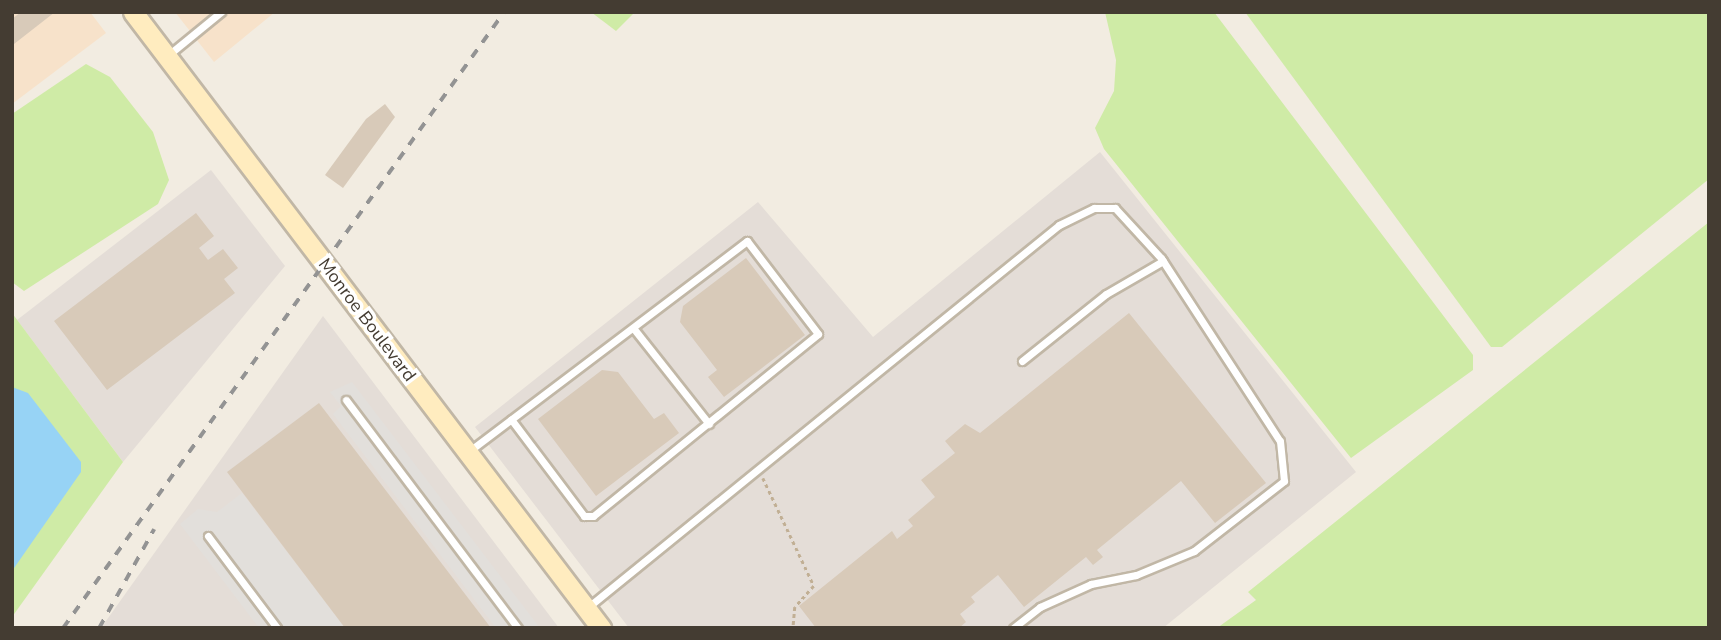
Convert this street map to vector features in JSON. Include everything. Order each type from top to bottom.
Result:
[{"type":"street","name":"Monroe Boulevard","points":[[133,12],[601,628]]},
{"type":"lane","points":[[167,56],[221,12]]},
{"type":"lane","points":[[587,608],[1059,225],[1094,208],[1115,208],[1163,261],[1280,441],[1284,481],[1194,551],[1136,575],[1091,584],[1040,607],[1013,628]]},
{"type":"lane","points":[[468,452],[747,241],[753,243],[818,334],[593,516],[584,516],[512,419]]},
{"type":"lane","points":[[1022,361],[1106,294],[1163,261]]},
{"type":"lane","points":[[634,328],[709,424]]},
{"type":"lane","points":[[346,400],[518,628]]},
{"type":"lane","points":[[208,536],[277,628]]},
{"type":"path","points":[[758,469],[813,581],[795,607],[793,628]]},
{"type":"shaded area","points":[[12,12],[90,12],[106,33],[12,104]]},
{"type":"shaded area","points":[[175,12],[275,12],[214,62]]},
{"type":"shaded area","points":[[1100,152],[1356,472],[1163,628],[629,628],[475,427],[758,202],[873,337]]},
{"type":"shaded area","points":[[211,170],[285,266],[123,462],[17,320]]},
{"type":"shaded area","points":[[323,316],[559,628],[101,628]]},
{"type":"shaded area","points":[[352,382],[540,628],[496,628],[333,414],[341,406],[330,392]]},
{"type":"shaded area","points":[[242,493],[345,628],[259,628],[180,524],[198,509],[217,512]]},
{"type":"green space","points":[[591,12],[635,12],[616,31]]},
{"type":"green space","points":[[1105,12],[1214,12],[1473,355],[1473,370],[1351,458],[1104,149],[1095,128],[1114,91],[1116,60]]},
{"type":"green space","points":[[1245,12],[1709,12],[1709,179],[1502,347],[1491,347]]},
{"type":"green space","points":[[86,64],[110,77],[153,132],[169,180],[158,204],[24,291],[12,282],[12,114]]},
{"type":"green space","points":[[1709,222],[1709,628],[1217,628],[1256,600],[1248,592]]},
{"type":"green space","points":[[12,313],[123,462],[12,617]]},
{"type":"water","points":[[12,387],[28,393],[81,462],[81,472],[12,571]]},
{"type":"building","points":[[21,12],[55,12],[14,44],[12,19]]},
{"type":"building","points":[[385,104],[395,117],[343,188],[325,175],[366,119]]},
{"type":"building","points":[[196,213],[214,236],[199,248],[208,260],[223,249],[238,268],[224,279],[235,293],[107,390],[54,321]]},
{"type":"building","points":[[746,258],[805,335],[724,397],[708,377],[717,370],[680,322],[683,306]]},
{"type":"building","points":[[1129,313],[1266,483],[1215,523],[1181,481],[1097,550],[1103,557],[1093,565],[1086,557],[1024,607],[998,575],[971,597],[975,602],[960,614],[966,622],[959,628],[816,628],[799,606],[892,531],[897,539],[913,526],[908,520],[935,497],[921,480],[955,453],[945,441],[965,424],[980,433]]},
{"type":"building","points":[[602,370],[618,372],[654,419],[664,413],[679,433],[596,496],[538,419]]},
{"type":"building","points":[[319,403],[491,628],[345,628],[227,472]]},
{"type":"railway","points":[[63,628],[504,12]]},
{"type":"railway","points":[[99,628],[154,529]]}]
